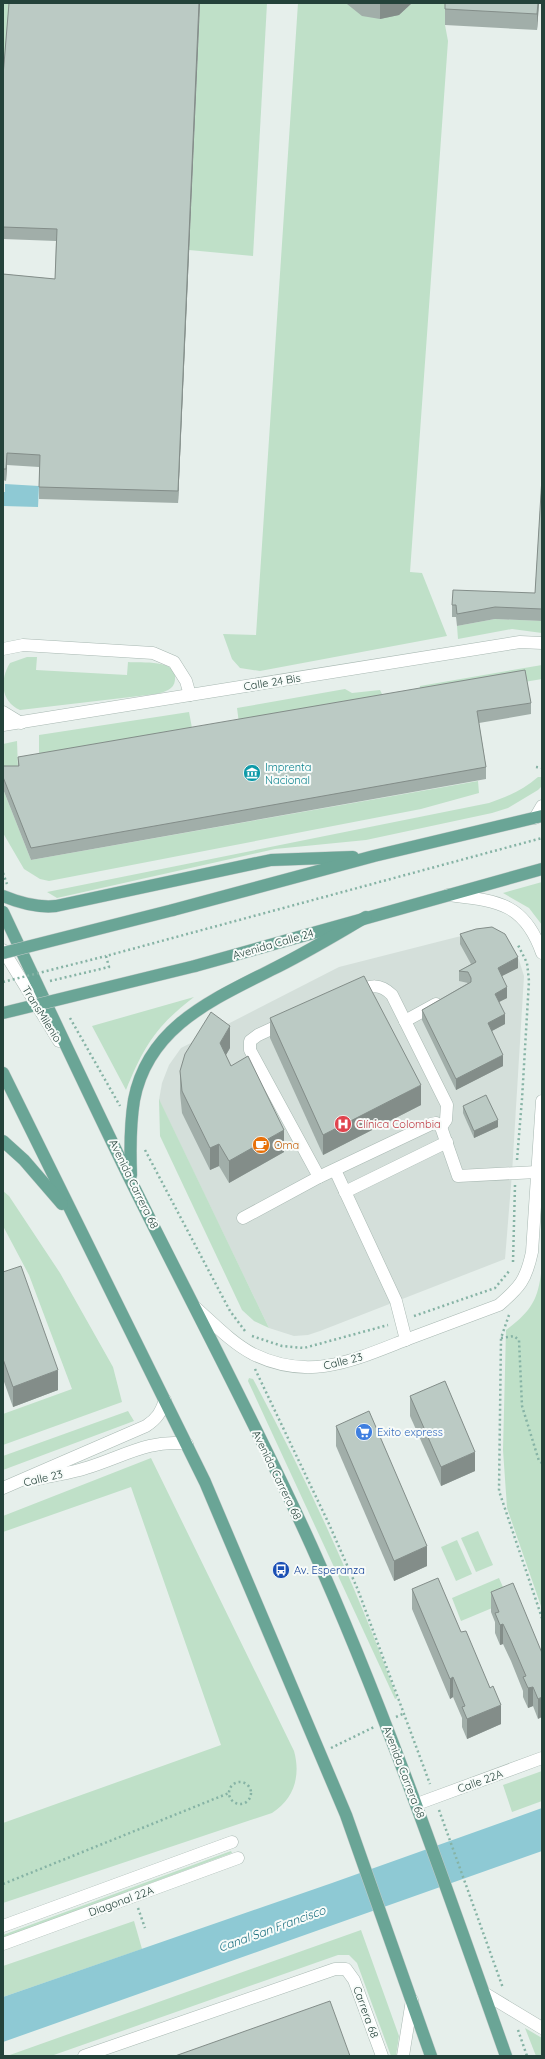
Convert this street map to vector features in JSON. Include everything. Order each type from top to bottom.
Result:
[{"type":"main road","points":[[3,953],[173,910],[374,856],[538,817]]},
{"type":"main road","points":[[3,896],[42,908],[271,860],[374,856]]},
{"type":"main road","name":"Avenida Calle 24","points":[[3,1013],[195,966],[542,869]]},
{"type":"main road","name":"Avenida Carrera 68","points":[[3,912],[131,1180],[196,1308],[310,1543],[385,1722],[417,1804],[506,2056]]},
{"type":"main road","points":[[131,1180],[130,1137],[135,1098],[143,1073],[155,1051],[170,1031],[202,1006],[282,965],[366,917]]},
{"type":"main road","points":[[3,1073],[205,1482],[321,1753],[362,1861],[431,2056]]},
{"type":"main road","points":[[3,1141],[38,1175],[76,1221]]},
{"type":"street","name":"Calle 24 Bis","points":[[3,725],[520,642],[542,643]]},
{"type":"street","points":[[3,649],[23,645],[153,653],[174,662],[186,681],[190,695]]},
{"type":"street","points":[[3,712],[21,722]]},
{"type":"street","points":[[538,817],[542,806]]},
{"type":"street","points":[[447,895],[477,899],[509,907],[520,914],[530,926],[542,953]]},
{"type":"street","name":"TransMilenio","points":[[3,950],[82,1078]]},
{"type":"street","points":[[348,995],[362,989],[378,986],[385,988],[392,995],[447,1105],[446,1120],[441,1127]]},
{"type":"street","points":[[405,1021],[444,1000]]},
{"type":"street","points":[[292,1020],[258,1035],[250,1041],[250,1050],[319,1177]]},
{"type":"street","points":[[3,1070],[22,1111]]},
{"type":"street","name":"Calle 23","points":[[196,1308],[225,1334],[252,1353],[277,1363],[299,1367],[319,1367],[350,1362],[499,1305],[518,1288],[528,1271],[532,1252],[542,1102]]},
{"type":"street","points":[[243,1218],[319,1177],[436,1123],[441,1127],[458,1176],[537,1172]]},
{"type":"street","points":[[345,1192],[447,1142]]},
{"type":"street","points":[[335,1170],[396,1301],[406,1340]]},
{"type":"street","name":"Calle 23","points":[[8,1486],[146,1426],[154,1421],[161,1412],[165,1400]]},
{"type":"street","name":"Calle 23","points":[[8,1486],[86,1468],[154,1444],[170,1442],[187,1444]]},
{"type":"street","name":"Calle 22A","points":[[417,1804],[542,1758]]},
{"type":"street","name":"Diagonal 22A","points":[[3,1926],[232,1842]]},
{"type":"street","name":"Diagonal 22A","points":[[3,1944],[238,1858]]},
{"type":"street","name":"Carrera 68","points":[[84,2056],[319,1973],[335,1969],[346,1969],[354,1980],[382,2056]]},
{"type":"street","points":[[484,1993],[542,2028]]},
{"type":"street","points":[[404,2056],[412,2000]]},
{"type":"path","points":[[536,767],[542,768]]},
{"type":"path","points":[[3,982],[106,956],[542,838]]},
{"type":"path","points":[[3,873],[5,877]]},
{"type":"path","points":[[144,1147],[148,1159],[230,1311],[240,1326],[249,1335],[282,1346],[304,1348],[360,1334],[495,1288],[512,1268],[514,1258],[515,1173],[522,1099],[528,981],[527,963],[518,945]]},
{"type":"path","points":[[50,981],[109,967],[106,956]]},
{"type":"path","points":[[511,1310],[501,1338],[499,1491],[542,1618]]},
{"type":"path","points":[[501,1338],[514,1336],[519,1340],[522,1406],[540,1461],[542,1463]]},
{"type":"path","points":[[255,1373],[330,1524],[358,1590],[405,1713],[527,2056]]},
{"type":"path","points":[[321,1753],[405,1713]]},
{"type":"path","points":[[3,1884],[228,1793],[234,1784],[241,1782],[247,1785],[251,1791],[247,1801],[241,1804],[234,1802],[228,1793]]},
{"type":"path","points":[[134,1896],[145,1928]]},
{"type":"shaded area","name":"Clínica Colombia","points":[[488,931],[507,940],[519,960],[524,976],[512,1173],[505,1259],[308,1335],[294,1336],[269,1328],[159,1100],[162,1083],[169,1065],[181,1048],[339,967],[457,937]]},
{"type":"green space","points":[[3,3],[10,3],[3,87]]},
{"type":"green space","points":[[200,3],[267,3],[253,256],[189,250]]},
{"type":"green space","points":[[298,3],[347,3],[362,15],[399,15],[412,3],[451,3],[445,25],[448,41],[410,572],[422,573],[447,636],[260,671],[240,668],[232,659],[223,634],[256,635]]},
{"type":"green space","points":[[495,619],[542,621],[542,633],[512,629],[458,639],[457,626]]},
{"type":"green space","points":[[27,657],[37,657],[36,670],[127,675],[128,662],[165,665],[171,668],[175,673],[175,680],[171,688],[156,694],[20,710],[13,706],[5,695],[3,683],[10,663]]},
{"type":"green space","points":[[542,665],[542,679],[418,700],[420,686]]},
{"type":"green space","points":[[345,689],[352,693],[380,690],[388,706],[240,731],[237,708]]},
{"type":"green space","points":[[189,712],[194,739],[39,765],[39,735]]},
{"type":"green space","points":[[17,741],[18,768],[3,769],[3,744]]},
{"type":"green space","points":[[538,777],[542,777],[542,786],[538,790],[508,808],[492,813],[366,840],[275,849],[57,898],[47,892],[489,803],[515,793]]},
{"type":"green space","points":[[478,781],[479,793],[421,809],[49,881],[40,879],[24,869],[3,833],[3,789],[31,860]]},
{"type":"green space","points":[[542,882],[542,925],[529,908],[503,893]]},
{"type":"green space","points":[[194,997],[170,1018],[152,1038],[139,1061],[126,1090],[92,1026]]},
{"type":"green space","points":[[159,1099],[269,1328],[254,1321],[242,1310],[160,1136]]},
{"type":"green space","points":[[3,1191],[9,1196],[60,1273],[113,1367],[122,1402],[3,1445],[3,1414],[72,1389],[29,1275],[3,1226]]},
{"type":"green space","points":[[542,1264],[542,1609],[507,1508],[503,1450],[506,1330],[523,1316],[533,1302],[539,1286]]},
{"type":"green space","points":[[249,1378],[253,1379],[331,1536],[382,1657],[397,1698],[395,1699],[248,1381]]},
{"type":"green space","points":[[128,1411],[134,1421],[3,1470],[3,1456]]},
{"type":"green space","points":[[151,1458],[294,1751],[297,1769],[294,1786],[286,1801],[272,1813],[3,1903],[3,1823],[221,1745],[131,1487],[3,1532],[3,1516]]},
{"type":"green space","points":[[478,1531],[493,1565],[476,1572],[461,1538]]},
{"type":"green space","points":[[457,1540],[472,1574],[456,1581],[441,1547]]},
{"type":"green space","points":[[499,1578],[509,1601],[461,1621],[452,1598]]},
{"type":"green space","points":[[542,1771],[542,1801],[512,1812],[503,1785]]},
{"type":"green space","points":[[231,1851],[232,1853],[3,1938],[3,1935]]},
{"type":"green space","points":[[134,1921],[142,1949],[3,1997],[3,1966]]},
{"type":"green space","points":[[361,1930],[399,2036],[396,2056],[391,2056],[357,1963],[349,1955],[338,1955],[51,2056],[7,2056]]},
{"type":"green space","points":[[525,2028],[542,2038],[542,2056],[536,2056]]},
{"type":"water","points":[[5,484],[39,486],[38,507],[3,506],[3,492],[5,492]]},
{"type":"water","name":"Canal San Francisco","points":[[542,1808],[542,1851],[3,2042],[3,1997],[332,1883]]},
{"type":"building","points":[[9,3],[199,3],[178,491],[39,487],[40,455],[7,453],[6,469],[3,469],[3,274],[55,279],[57,229],[3,227],[3,76]]},
{"type":"building","points":[[445,3],[538,3],[537,14],[445,9]]},
{"type":"building","points":[[542,477],[542,609],[495,607],[457,614],[456,605],[452,605],[453,590],[535,593]]},
{"type":"building","name":"Imprenta Nacional","points":[[525,670],[531,703],[477,711],[486,767],[31,848],[3,777],[3,766],[19,766],[18,757]]},
{"type":"building","points":[[492,927],[505,934],[518,957],[498,968],[507,987],[495,994],[505,1014],[488,1023],[503,1055],[456,1079],[422,1010],[471,982],[468,972],[459,971],[476,962],[460,934],[476,929]]},
{"type":"building","points":[[364,976],[421,1085],[323,1135],[270,1018]]},
{"type":"building","points":[[211,1012],[230,1026],[220,1043],[231,1066],[248,1056],[284,1130],[229,1161],[219,1144],[210,1148],[182,1091],[180,1071],[185,1054]]},
{"type":"building","points":[[486,1095],[498,1120],[474,1131],[463,1106]]},
{"type":"building","points":[[21,1266],[58,1370],[13,1387],[3,1359],[3,1272]]},
{"type":"building","points":[[445,1381],[475,1452],[441,1467],[410,1396]]},
{"type":"building","points":[[369,1411],[427,1546],[394,1561],[336,1426]]},
{"type":"building","points":[[438,1578],[461,1632],[466,1631],[490,1688],[493,1686],[501,1705],[467,1719],[462,1707],[465,1706],[453,1677],[450,1679],[412,1589]]},
{"type":"building","points":[[513,1583],[542,1653],[542,1697],[538,1699],[533,1687],[528,1688],[523,1677],[526,1676],[511,1641],[503,1624],[500,1625],[495,1613],[499,1612],[491,1592]]},
{"type":"building","points":[[330,2001],[350,2056],[175,2056]]},
{"type":"place","name":"Imprenta Nacional","points":[[252,773]]},
{"type":"place","name":"Clínica Colombia","points":[[343,1124]]},
{"type":"place","name":"Oma","points":[[261,1145]]},
{"type":"place","name":"Exito express","points":[[364,1432]]},
{"type":"place","name":"Av. Esperanza","points":[[281,1570]]}]
